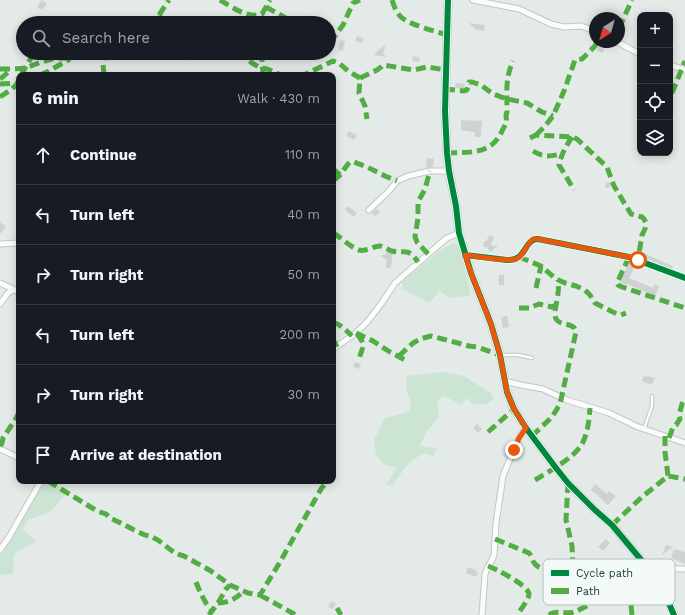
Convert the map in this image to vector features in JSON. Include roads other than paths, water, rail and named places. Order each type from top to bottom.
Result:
[{"type":"street","points":[[448,0],[444,111],[449,171],[456,206],[459,233],[471,273],[491,324],[500,355],[507,392],[514,409],[526,428],[556,468],[568,483],[612,525],[640,559]]},
{"type":"street","points":[[473,0],[519,9],[551,24],[564,27],[581,26],[589,29]]},
{"type":"street","points":[[625,46],[637,52]]},
{"type":"street","points":[[673,66],[685,70]]},
{"type":"street","points":[[369,210],[397,181],[422,172],[449,171]]},
{"type":"street","points":[[336,347],[356,333],[368,321],[395,283],[441,243],[459,233]]},
{"type":"street","points":[[465,255],[514,260],[519,257],[533,239],[538,239],[629,257],[685,278]]},
{"type":"street","points":[[0,244],[16,243]]},
{"type":"street","points":[[0,283],[16,291]]},
{"type":"street","points":[[0,304],[8,293],[16,291]]},
{"type":"street","points":[[504,381],[543,389],[567,400],[610,413],[644,430],[685,443]]},
{"type":"street","points":[[482,615],[485,574],[486,569],[494,555],[496,523],[503,476],[519,438],[526,428]]},
{"type":"street","points":[[0,449],[16,457]]},
{"type":"street","points":[[0,550],[9,538],[39,484]]},
{"type":"street","points":[[675,569],[685,569]]},
{"type":"street","points":[[670,605],[674,615]]},
{"type":"lane","points":[[500,355],[518,355],[532,358]]},
{"type":"lane","points":[[644,430],[652,406],[652,396]]}]
